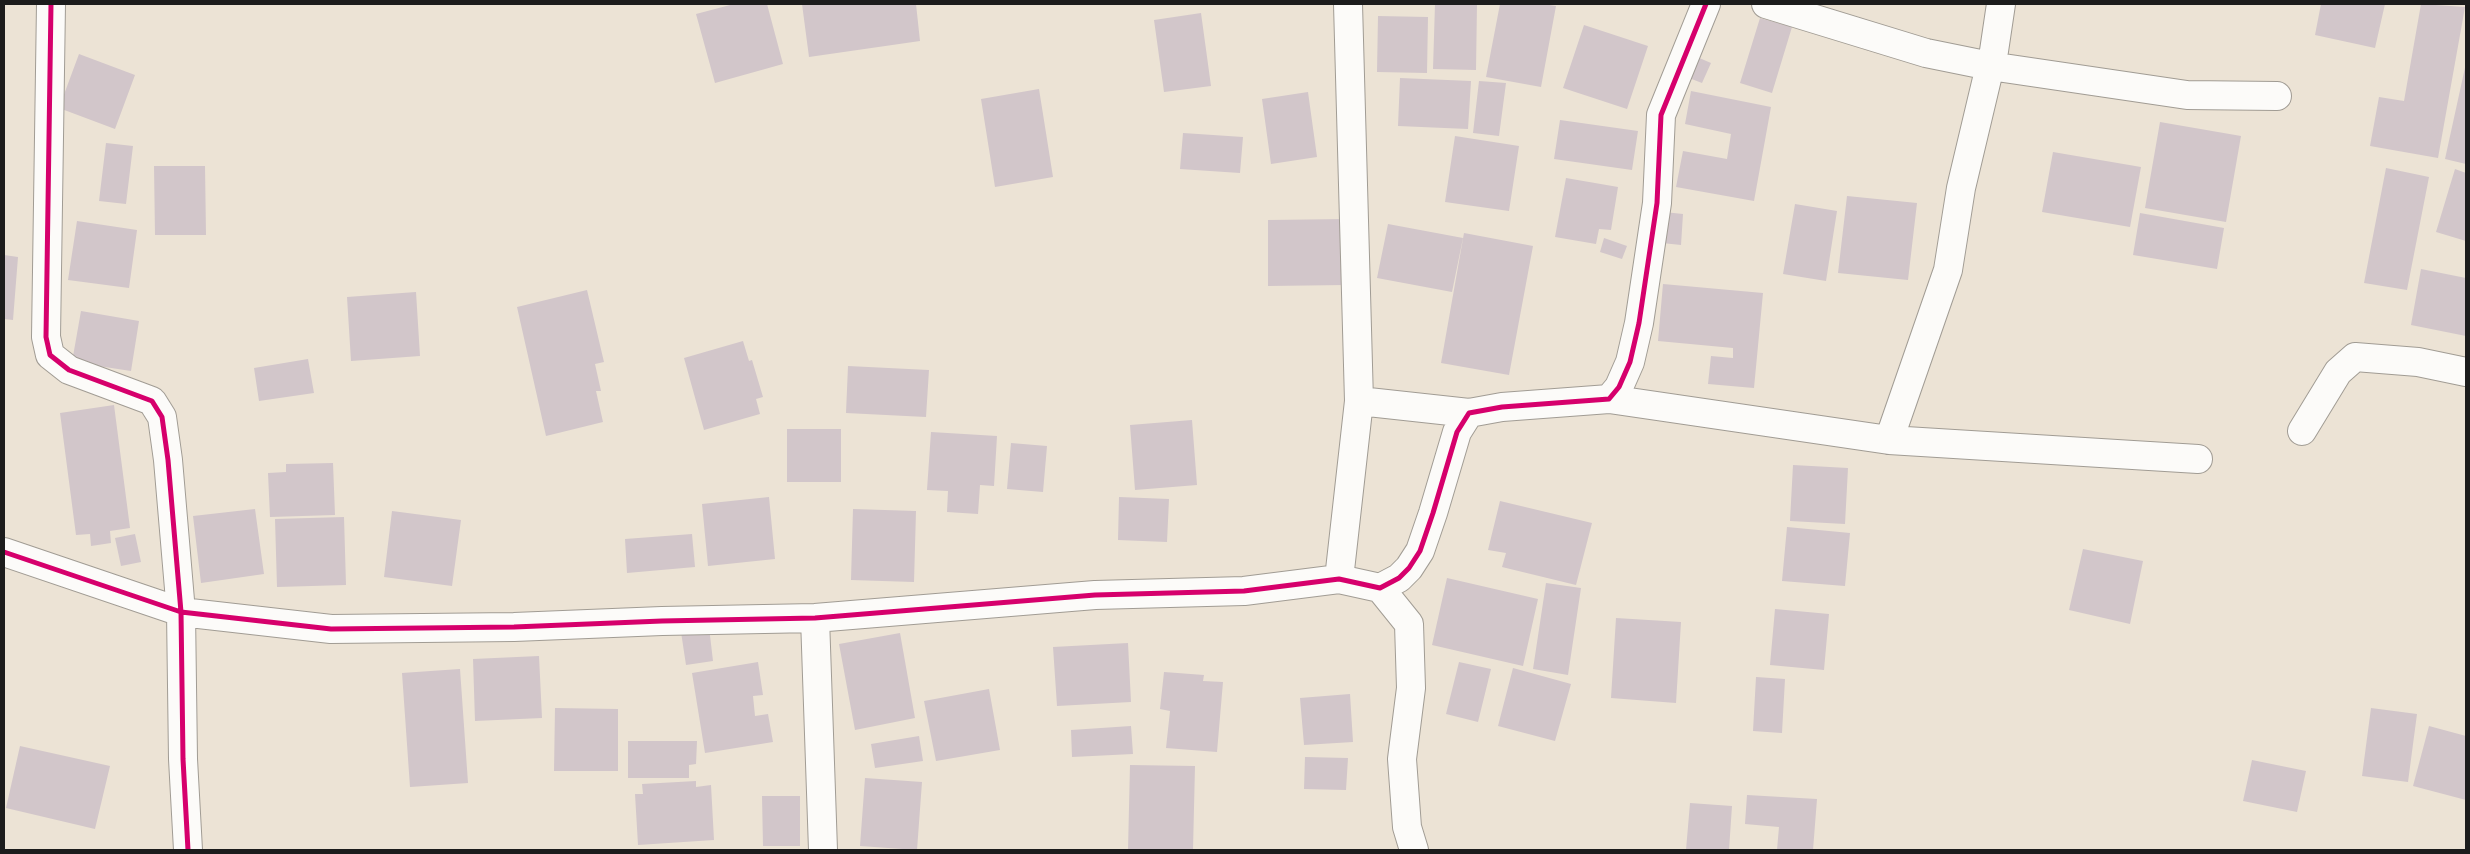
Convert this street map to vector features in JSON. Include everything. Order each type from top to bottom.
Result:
[{"type":"street","points":[[51,4],[46,337],[50,355],[69,370],[152,401],[162,417],[168,460],[182,612],[183,759],[188,850]]},
{"type":"street","points":[[1339,579],[1359,401],[1348,4]]},
{"type":"street","points":[[1609,399],[1619,386],[1630,362],[1639,323],[1657,203],[1661,114],[1706,4]]},
{"type":"street","points":[[1766,4],[1926,53],[1990,66],[2187,95],[2277,96]]},
{"type":"street","points":[[1889,440],[1948,270],[1961,188],[1994,51],[2001,4]]},
{"type":"street","points":[[2302,431],[2338,372],[2355,357],[2418,362],[2466,372]]},
{"type":"street","points":[[1359,401],[1469,414],[1502,407],[1609,399],[1889,440],[2198,459]]},
{"type":"street","points":[[1380,588],[1399,578],[1409,568],[1420,550],[1433,514],[1457,432],[1469,414]]},
{"type":"street","points":[[4,552],[182,612],[331,629],[514,627],[662,621],[815,618],[1095,595],[1244,591],[1339,579],[1380,588],[1409,624],[1411,688],[1402,758],[1407,827],[1414,850]]},
{"type":"street","points":[[815,618],[823,850]]},
{"type":"building","points":[[734,4],[767,4],[783,64],[715,83],[696,14]]},
{"type":"building","points":[[802,4],[916,4],[920,41],[809,57]]},
{"type":"building","points":[[1435,4],[1477,4],[1476,70],[1433,69]]},
{"type":"building","points":[[1500,4],[1543,4],[1556,6],[1541,87],[1486,77]]},
{"type":"building","points":[[2321,4],[2385,4],[2375,48],[2315,35]]},
{"type":"building","points":[[2421,4],[2465,7],[2438,158],[2370,146],[2379,97],[2404,101]]},
{"type":"building","points":[[1201,13],[1211,86],[1164,92],[1154,20]]},
{"type":"building","points":[[1378,16],[1428,17],[1427,73],[1377,72]]},
{"type":"building","points":[[1760,18],[1792,27],[1772,93],[1740,83]]},
{"type":"building","points":[[1584,25],[1648,46],[1627,109],[1563,88]]},
{"type":"building","points":[[79,54],[135,75],[115,129],[59,108]]},
{"type":"building","points":[[1697,57],[1711,63],[1702,83],[1689,78]]},
{"type":"building","points":[[2466,63],[2466,164],[2445,159]]},
{"type":"building","points":[[1400,78],[1471,81],[1468,129],[1398,126]]},
{"type":"building","points":[[1479,81],[1506,83],[1499,136],[1473,133]]},
{"type":"building","points":[[1039,89],[1053,177],[995,187],[981,99]]},
{"type":"building","points":[[1691,91],[1771,107],[1754,201],[1676,187],[1683,151],[1727,159],[1731,134],[1685,124]]},
{"type":"building","points":[[1308,92],[1317,157],[1271,164],[1262,99]]},
{"type":"building","points":[[1560,120],[1638,131],[1632,170],[1554,159]]},
{"type":"building","points":[[2160,122],[2241,136],[2226,222],[2145,208]]},
{"type":"building","points":[[1183,133],[1243,137],[1240,173],[1180,169]]},
{"type":"building","points":[[1455,136],[1519,146],[1509,211],[1445,202]]},
{"type":"building","points":[[106,143],[133,146],[126,204],[99,201]]},
{"type":"building","points":[[2053,152],[2141,167],[2130,227],[2042,212]]},
{"type":"building","points":[[154,166],[205,166],[206,235],[155,235]]},
{"type":"building","points":[[2386,168],[2429,177],[2407,290],[2364,283]]},
{"type":"building","points":[[2455,169],[2466,173],[2466,241],[2436,232]]},
{"type":"building","points":[[1566,178],[1618,187],[1611,230],[1599,229],[1596,244],[1555,237]]},
{"type":"building","points":[[1847,196],[1917,203],[1908,280],[1838,273]]},
{"type":"building","points":[[1795,204],[1837,211],[1826,281],[1783,274]]},
{"type":"building","points":[[1664,212],[1683,214],[1681,245],[1662,243]]},
{"type":"building","points":[[2140,213],[2224,228],[2217,269],[2133,255]]},
{"type":"building","points":[[1346,219],[1346,285],[1268,286],[1268,220]]},
{"type":"building","points":[[77,221],[137,230],[129,288],[68,280]]},
{"type":"building","points":[[1388,224],[1463,238],[1452,292],[1377,278]]},
{"type":"building","points":[[1464,233],[1533,246],[1509,375],[1441,363]]},
{"type":"building","points":[[1604,238],[1627,246],[1622,259],[1600,252]]},
{"type":"building","points":[[4,255],[18,257],[13,320],[4,319]]},
{"type":"building","points":[[2421,269],[2466,278],[2466,336],[2411,325]]},
{"type":"building","points":[[1663,284],[1763,293],[1754,388],[1708,384],[1711,356],[1733,358],[1733,348],[1658,341]]},
{"type":"building","points":[[587,290],[604,362],[595,364],[601,391],[596,391],[603,422],[546,436],[517,307]]},
{"type":"building","points":[[416,292],[420,356],[351,361],[347,297]]},
{"type":"building","points":[[81,311],[139,321],[131,371],[72,362]]},
{"type":"building","points":[[743,341],[749,361],[752,360],[763,397],[756,399],[760,414],[704,430],[684,358]]},
{"type":"building","points":[[308,359],[314,393],[259,401],[254,368]]},
{"type":"building","points":[[848,366],[929,370],[926,417],[846,413]]},
{"type":"building","points":[[114,405],[130,528],[110,531],[111,543],[91,546],[90,534],[76,535],[60,413]]},
{"type":"building","points":[[1192,420],[1197,485],[1135,490],[1130,425]]},
{"type":"building","points":[[787,429],[841,429],[841,482],[787,482]]},
{"type":"building","points":[[931,432],[997,436],[994,486],[980,485],[978,514],[947,512],[948,491],[927,490]]},
{"type":"building","points":[[1011,443],[1047,446],[1043,492],[1007,489]]},
{"type":"building","points":[[333,463],[335,515],[270,517],[268,473],[286,472],[286,464]]},
{"type":"building","points":[[1793,465],[1848,468],[1845,524],[1790,521]]},
{"type":"building","points":[[769,497],[775,559],[708,566],[702,504]]},
{"type":"building","points":[[1119,497],[1169,499],[1167,542],[1118,540]]},
{"type":"building","points":[[1500,501],[1592,523],[1576,585],[1502,567],[1506,553],[1488,550]]},
{"type":"building","points":[[255,509],[264,574],[201,583],[193,516]]},
{"type":"building","points":[[853,509],[916,511],[914,582],[851,580]]},
{"type":"building","points":[[392,511],[461,520],[452,586],[384,577]]},
{"type":"building","points":[[344,517],[346,585],[277,587],[275,519]]},
{"type":"building","points":[[1787,527],[1850,533],[1845,586],[1782,581]]},
{"type":"building","points":[[135,534],[141,562],[121,566],[115,538]]},
{"type":"building","points":[[692,534],[695,567],[627,573],[625,539]]},
{"type":"building","points":[[2083,549],[2143,561],[2130,624],[2069,610]]},
{"type":"building","points":[[1447,578],[1538,599],[1523,666],[1432,645]]},
{"type":"building","points":[[1546,583],[1581,588],[1568,675],[1533,669]]},
{"type":"building","points":[[1775,609],[1829,614],[1824,670],[1770,665]]},
{"type":"building","points":[[1616,618],[1681,622],[1676,703],[1611,698]]},
{"type":"building","points":[[709,627],[713,661],[686,665],[681,632]]},
{"type":"building","points":[[900,633],[915,718],[855,730],[839,644]]},
{"type":"building","points":[[1128,643],[1131,702],[1057,706],[1053,647]]},
{"type":"building","points":[[539,656],[542,718],[475,721],[473,659]]},
{"type":"building","points":[[758,662],[763,695],[753,696],[755,716],[768,714],[773,742],[705,753],[692,673]]},
{"type":"building","points":[[1459,662],[1491,669],[1478,722],[1446,714]]},
{"type":"building","points":[[1513,668],[1571,684],[1555,741],[1498,726]]},
{"type":"building","points":[[460,669],[468,783],[410,787],[402,673]]},
{"type":"building","points":[[1164,672],[1204,675],[1203,681],[1223,682],[1217,752],[1166,748],[1170,711],[1160,709]]},
{"type":"building","points":[[1756,677],[1785,679],[1782,733],[1753,731]]},
{"type":"building","points":[[989,689],[1000,750],[936,761],[924,701]]},
{"type":"building","points":[[1350,694],[1353,742],[1304,745],[1300,698]]},
{"type":"building","points":[[555,708],[618,709],[618,771],[554,771]]},
{"type":"building","points":[[2371,708],[2417,714],[2408,782],[2362,776]]},
{"type":"building","points":[[1131,726],[1133,754],[1072,757],[1071,730]]},
{"type":"building","points":[[2429,726],[2466,736],[2466,800],[2413,786]]},
{"type":"building","points":[[919,736],[923,761],[875,768],[871,744]]},
{"type":"building","points":[[628,741],[697,741],[696,764],[689,765],[689,778],[628,778]]},
{"type":"building","points":[[20,746],[110,766],[95,829],[6,808]]},
{"type":"building","points":[[1305,757],[1348,758],[1346,790],[1304,789]]},
{"type":"building","points":[[2252,760],[2306,771],[2297,812],[2243,801]]},
{"type":"building","points":[[1130,765],[1195,766],[1193,850],[1128,850]]},
{"type":"building","points":[[865,778],[922,782],[917,850],[860,846]]},
{"type":"building","points":[[696,781],[696,787],[711,785],[714,840],[638,845],[635,794],[643,794],[642,784]]},
{"type":"building","points":[[1747,795],[1817,799],[1813,850],[1777,850],[1779,827],[1745,824]]},
{"type":"building","points":[[762,796],[800,796],[800,846],[763,846]]},
{"type":"building","points":[[1690,803],[1732,806],[1729,850],[1686,850]]},
{"type":"cycle path","points":[[51,4],[46,337],[50,355],[69,370],[152,401],[162,417],[168,460],[181,612],[183,759],[188,850]]},
{"type":"cycle path","points":[[4,552],[181,612],[331,629],[514,627],[662,621],[815,618],[1095,595],[1244,591],[1339,579],[1380,588],[1399,578],[1409,568],[1420,551],[1457,432],[1469,413],[1502,407],[1609,399],[1619,387],[1630,362],[1639,323],[1657,203],[1661,115],[1706,4]]}]
